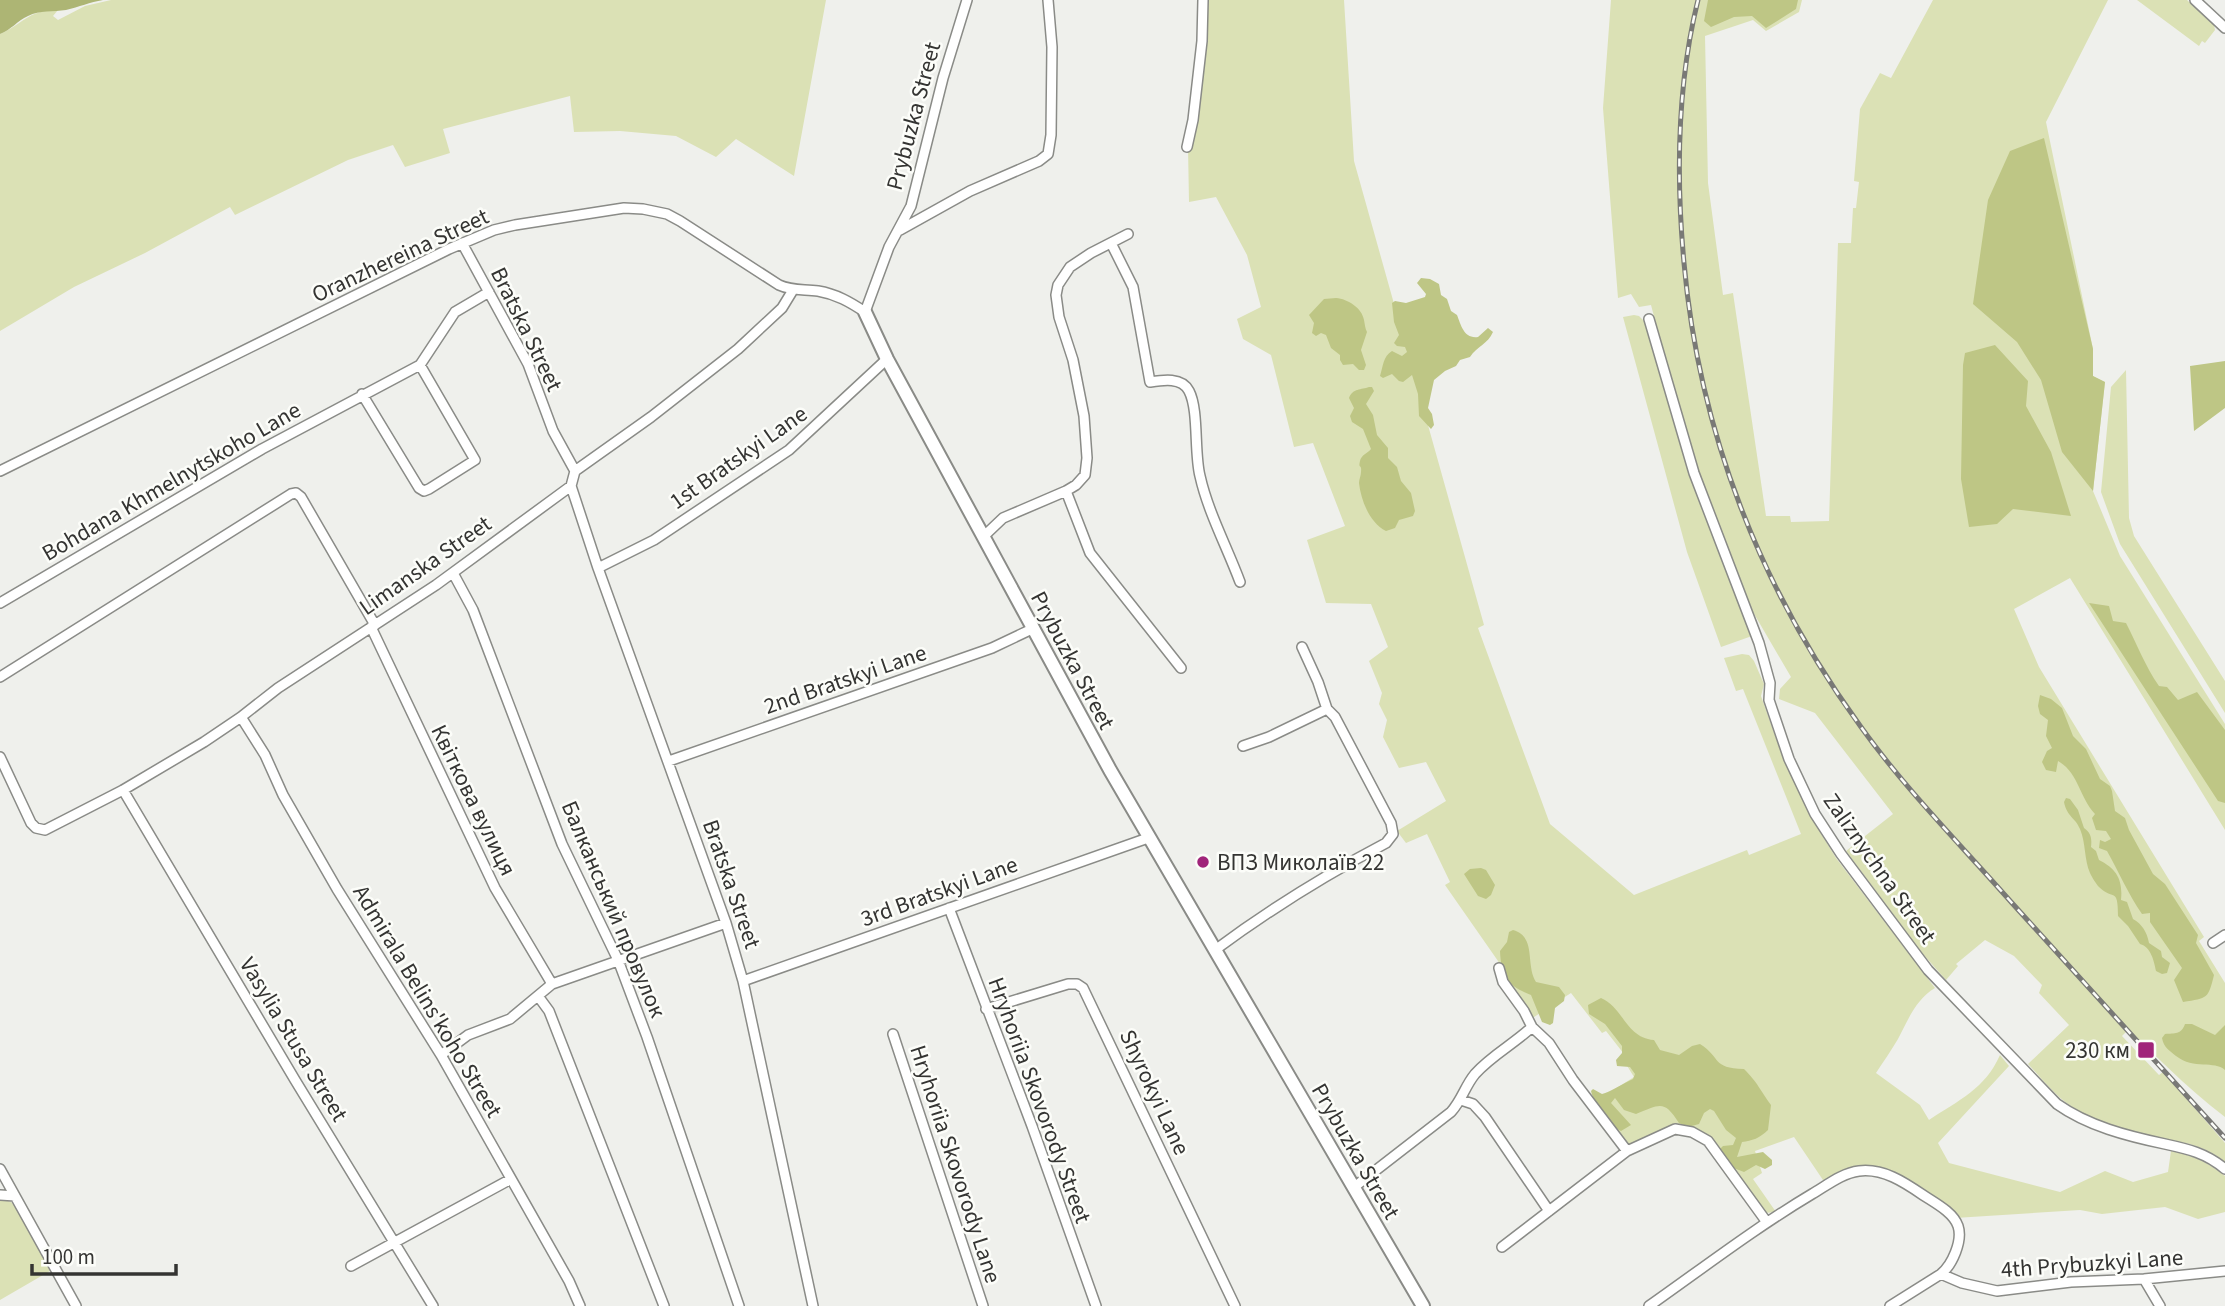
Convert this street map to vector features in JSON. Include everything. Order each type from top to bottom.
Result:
[{"type":"street","name":"Prybuzka Street","points":[[967,0],[943,78],[917,186],[899,231],[889,247],[865,312],[887,359],[1032,629],[1148,838],[1423,1306]]},
{"type":"street","points":[[899,231],[970,191],[1039,161],[1049,152],[1052,47],[1048,0]]},
{"type":"street","points":[[1187,147],[1193,120],[1202,41],[1203,0]]},
{"type":"street","points":[[2195,0],[2225,28]]},
{"type":"street","name":"Oranzhereina Street","points":[[0,471],[462,243],[515,225],[624,208],[643,209],[673,218],[767,278],[793,290],[839,297],[865,312]]},
{"type":"street","points":[[983,537],[1003,518],[1066,491],[1082,479],[1087,458],[1084,416],[1076,372],[1059,317],[1056,295],[1058,285],[1070,267],[1128,234]]},
{"type":"street","name":"Bratska Street","points":[[462,243],[528,364],[553,430],[575,471]]},
{"type":"street","points":[[1111,243],[1133,287],[1150,382],[1174,380],[1189,391],[1199,474],[1240,582]]},
{"type":"street","points":[[571,486],[575,471],[651,417],[738,349],[782,308],[793,290]]},
{"type":"street","name":"Bohdana Khmelnytskoho Lane","points":[[0,603],[262,449],[420,365],[455,312],[489,292]]},
{"type":"street","name":"Zaliznychna Street","points":[[1649,319],[1694,473],[1759,643],[1770,682],[1769,700],[1789,759],[1815,814],[1841,854],[1928,970],[2057,1104],[2075,1117],[2097,1126],[2188,1148],[2212,1158],[2225,1169]]},
{"type":"street","name":"1st Bratskyi Lane","points":[[598,568],[654,540],[789,450],[887,359]]},
{"type":"street","points":[[362,394],[419,488],[424,491],[429,489],[475,460],[420,365]]},
{"type":"street","name":"Bratska Street","points":[[571,486],[726,923],[743,981],[813,1306]]},
{"type":"street","name":"Limanska Street","points":[[0,757],[31,822],[36,828],[45,830],[123,790],[241,717],[278,688],[453,573],[479,551],[571,486]]},
{"type":"street","points":[[1066,491],[1090,553],[1181,667]]},
{"type":"street","name":"Квіткова вулиця","points":[[0,677],[296,493],[301,497],[373,626],[495,888],[552,984]]},
{"type":"street","name":"Балканський провулок","points":[[453,573],[473,610],[562,844],[618,960],[648,1037],[739,1306]]},
{"type":"street","name":"2nd Bratskyi Lane","points":[[669,761],[979,653],[1032,629]]},
{"type":"street","points":[[1215,950],[1244,928],[1311,886],[1387,843],[1393,834],[1391,823],[1335,717],[1327,709],[1302,647]]},
{"type":"street","points":[[1243,746],[1269,737],[1327,709]]},
{"type":"street","name":"Admirala Belins'koho Street","points":[[241,717],[265,755],[283,795],[337,889],[441,1055],[569,1281],[580,1306]]},
{"type":"street","name":"Vasylia Stusa Street","points":[[123,790],[433,1306]]},
{"type":"street","name":"3rd Bratskyi Lane","points":[[743,981],[1148,838]]},
{"type":"street","name":"Hryhoriia Skovorody Street","points":[[949,908],[1032,1126],[1096,1306]]},
{"type":"street","points":[[441,1055],[468,1035],[510,1019],[552,984],[726,923]]},
{"type":"street","points":[[2213,943],[2225,935]]},
{"type":"street","points":[[1499,968],[1503,982],[1532,1027],[1549,1043],[1578,1087],[1627,1151]]},
{"type":"street","name":"Shyrokyi Lane","points":[[986,1009],[1068,984],[1077,984],[1083,988],[1235,1306]]},
{"type":"street","points":[[538,996],[549,1011],[664,1306]]},
{"type":"street","points":[[1353,1188],[1446,1116],[1461,1100],[1475,1074],[1532,1027]]},
{"type":"street","name":"Hryhoriia Skovorody Lane","points":[[893,1034],[982,1306]]},
{"type":"street","points":[[1461,1100],[1476,1107],[1485,1117],[1549,1210]]},
{"type":"street","points":[[1502,1247],[1627,1151],[1667,1130],[1687,1130],[1698,1134],[1712,1146],[1766,1221]]},
{"type":"street","points":[[0,1169],[76,1306]]},
{"type":"street","points":[[1649,1306],[1766,1221],[1845,1175],[1861,1171],[1882,1173],[1899,1179],[1945,1209],[1959,1229],[1957,1245],[1949,1266],[1941,1275],[1890,1306]]},
{"type":"street","points":[[351,1266],[511,1179]]},
{"type":"street","points":[[0,1195],[15,1196]]},
{"type":"street","name":"4th Prybuzkyi Lane","points":[[1941,1275],[1997,1291],[2071,1282],[2144,1279],[2225,1271]]},
{"type":"street","points":[[2144,1279],[2160,1306]]},
{"type":"shaded area","points":[[0,0],[103,0],[66,10],[33,14],[0,34]]},
{"type":"shaded area","points":[[111,0],[826,0],[794,176],[736,139],[716,157],[676,136],[620,131],[574,132],[570,96],[443,129],[450,153],[405,167],[393,145],[348,160],[235,215],[230,207],[145,253],[74,287],[0,331],[0,34],[40,12],[58,10],[53,16],[58,20],[85,6]]},
{"type":"shaded area","points":[[1205,0],[1344,0],[1354,161],[1484,625],[1478,628],[1550,824],[1634,895],[1747,850],[1749,855],[1801,834],[1743,689],[1736,691],[1724,658],[1749,655],[1764,684],[1761,696],[1784,761],[1811,817],[1836,858],[1935,988],[1918,1004],[1876,1073],[1920,1105],[1929,1120],[1979,1085],[2000,1055],[2009,1066],[1938,1143],[1949,1163],[2060,1192],[2105,1171],[2133,1182],[2168,1172],[2171,1151],[2200,1160],[2225,1176],[2225,1212],[2198,1219],[2165,1207],[2102,1214],[2080,1210],[1955,1218],[1946,1208],[1871,1169],[1825,1183],[1794,1137],[1755,1151],[1762,1173],[1753,1179],[1776,1212],[1765,1213],[1714,1145],[1687,1128],[1626,1146],[1593,1103],[1634,1077],[1621,1056],[1624,1054],[1606,1031],[1602,1033],[1571,993],[1531,1019],[1512,991],[1498,961],[1445,885],[1450,882],[1427,834],[1406,843],[1397,831],[1446,801],[1426,762],[1399,768],[1383,737],[1387,720],[1379,704],[1382,693],[1369,661],[1388,647],[1371,604],[1326,603],[1307,540],[1345,526],[1313,443],[1294,447],[1271,355],[1243,339],[1237,319],[1261,307],[1247,255],[1216,197],[1189,202],[1188,147]]},
{"type":"shaded area","points":[[1611,0],[1697,0],[1689,41],[1682,111],[1679,193],[1684,276],[1696,357],[1715,437],[1742,515],[1776,590],[1816,662],[1875,747],[2126,1032],[2122,1036],[2159,1075],[2163,1072],[2225,1143],[2225,1162],[2197,1146],[2099,1120],[2064,1101],[2028,1064],[2069,1025],[2039,993],[2042,985],[2014,956],[1985,940],[1956,964],[1958,966],[1946,980],[1922,953],[1846,851],[1893,814],[1815,713],[1779,699],[1780,689],[1791,677],[1753,612],[1699,472],[1651,305],[1639,307],[1631,294],[1618,298],[1603,108]]},
{"type":"shaded area","points":[[1698,0],[1802,0],[1799,12],[1766,31],[1753,20],[1705,36],[1708,183],[1723,295],[1733,293],[1766,516],[1790,516],[1791,522],[1829,521],[1838,243],[1851,243],[1853,208],[1856,208],[1859,182],[1854,181],[1860,109],[1880,73],[1891,78],[1933,0],[2108,0],[2046,122],[2093,349],[2093,376],[2105,382],[2093,491],[2120,556],[2225,724],[2225,830],[2070,578],[2014,609],[2039,667],[2204,937],[2199,941],[2225,983],[2225,1117],[2171,1070],[2120,1020],[1891,763],[1820,666],[1783,602],[1751,536],[1725,467],[1706,396],[1691,323],[1683,250],[1681,176],[1684,103]]},
{"type":"shaded area","points":[[1708,0],[1798,0],[1796,9],[1766,28],[1752,16],[1734,17],[1711,27],[1704,21]]},
{"type":"shaded area","points":[[2137,0],[2187,0],[2214,25],[2215,30],[2205,43],[2202,41],[2199,46]]},
{"type":"shaded area","points":[[2044,138],[2093,349],[2093,376],[2105,382],[2093,491],[2062,452],[2041,380],[2017,342],[1973,304],[1988,200],[2010,151]]},
{"type":"shaded area","points":[[1421,278],[1439,284],[1441,295],[1447,299],[1451,311],[1457,315],[1466,334],[1478,337],[1488,328],[1493,332],[1470,357],[1460,360],[1456,366],[1434,380],[1428,408],[1434,425],[1431,429],[1419,416],[1418,394],[1412,375],[1403,382],[1392,374],[1383,378],[1380,376],[1389,353],[1392,351],[1402,356],[1407,352],[1405,347],[1394,343],[1399,335],[1394,322],[1392,303],[1406,303],[1425,297],[1426,294],[1417,283]]},
{"type":"shaded area","points":[[1336,298],[1354,305],[1363,316],[1367,332],[1361,350],[1366,365],[1364,370],[1359,370],[1353,364],[1343,365],[1340,355],[1331,348],[1326,335],[1321,333],[1316,336],[1312,333],[1314,323],[1309,315],[1324,299]]},
{"type":"shaded area","points":[[1634,315],[1646,323],[1689,475],[1752,636],[1721,647],[1687,552],[1623,317]]},
{"type":"shaded area","points":[[1995,345],[2028,381],[2026,406],[2051,452],[2071,516],[2013,509],[1997,524],[1969,527],[1961,479],[1963,365],[1965,353]]},
{"type":"shaded area","points":[[2225,361],[2225,408],[2194,431],[2190,366]]},
{"type":"shaded area","points":[[2126,370],[2129,518],[2134,536],[2225,681],[2225,713],[2120,544],[2101,492],[2111,387]]},
{"type":"shaded area","points":[[1369,387],[1374,391],[1366,404],[1373,415],[1377,435],[1388,448],[1388,458],[1397,467],[1401,481],[1411,493],[1415,511],[1413,516],[1399,520],[1395,528],[1386,531],[1375,523],[1362,497],[1359,465],[1362,457],[1371,449],[1363,429],[1352,422],[1350,416],[1354,408],[1349,398],[1355,391]]},
{"type":"shaded area","points":[[2089,603],[2109,606],[2113,621],[2126,623],[2159,686],[2167,687],[2178,700],[2197,692],[2225,730],[2225,803],[2218,801]]},
{"type":"shaded area","points":[[2040,695],[2051,699],[2062,708],[2073,736],[2086,749],[2100,779],[2110,786],[2115,811],[2125,818],[2153,874],[2165,884],[2198,935],[2196,943],[2214,975],[2206,996],[2183,1002],[2174,980],[2182,968],[2150,922],[2150,913],[2142,914],[2107,851],[2099,848],[2100,840],[2105,842],[2111,839],[2106,831],[2096,830],[2092,818],[2095,814],[2065,766],[2058,761],[2056,772],[2046,770],[2042,762],[2047,751],[2052,748],[2046,736],[2048,720],[2040,714],[2038,706]]},
{"type":"shaded area","points":[[2066,798],[2070,799],[2078,810],[2090,836],[2091,847],[2096,851],[2099,860],[2118,876],[2121,900],[2127,902],[2133,919],[2144,929],[2149,943],[2161,951],[2162,957],[2170,963],[2167,973],[2156,971],[2149,951],[2118,916],[2116,897],[2098,886],[2090,873],[2082,834],[2065,807]]},
{"type":"shaded area","points":[[1470,869],[1486,870],[1495,885],[1486,899],[1478,896],[1464,874]]},
{"type":"shaded area","points":[[1513,930],[1525,939],[1528,945],[1536,982],[1559,987],[1565,995],[1564,1001],[1555,1008],[1553,1023],[1550,1025],[1542,1022],[1531,995],[1511,984],[1504,974],[1500,951],[1507,942],[1509,932]]},
{"type":"shaded area","points":[[1601,998],[1615,1008],[1637,1034],[1654,1040],[1660,1050],[1679,1055],[1700,1044],[1726,1067],[1744,1069],[1771,1105],[1768,1130],[1756,1139],[1742,1142],[1737,1157],[1763,1152],[1772,1160],[1772,1165],[1765,1169],[1756,1165],[1744,1172],[1731,1167],[1719,1150],[1723,1146],[1733,1145],[1736,1138],[1726,1130],[1710,1109],[1704,1113],[1699,1124],[1688,1127],[1679,1123],[1665,1107],[1657,1106],[1636,1114],[1624,1110],[1615,1098],[1611,1103],[1631,1125],[1621,1131],[1612,1125],[1591,1091],[1593,1089],[1605,1093],[1633,1079],[1635,1074],[1630,1067],[1617,1066],[1616,1060],[1622,1053],[1622,1046],[1605,1024],[1589,1014],[1588,1005]]},
{"type":"shaded area","points":[[2185,1024],[2192,1024],[2215,1035],[2225,1025],[2225,1070],[2190,1063],[2167,1048],[2162,1038],[2165,1034],[2180,1032]]},
{"type":"shaded area","points":[[0,1198],[11,1202],[17,1209],[50,1271],[0,1300]]},
{"type":"railway","points":[[1698,0],[1686,65],[1680,131],[1684,263],[1704,388],[1720,448],[1765,565],[1825,675],[1896,773],[2225,1138]]},
{"type":"place","name":"ВПЗ Миколаїв 22","points":[[1203,862]]},
{"type":"place","name":"230 км","points":[[2146,1050]]}]
